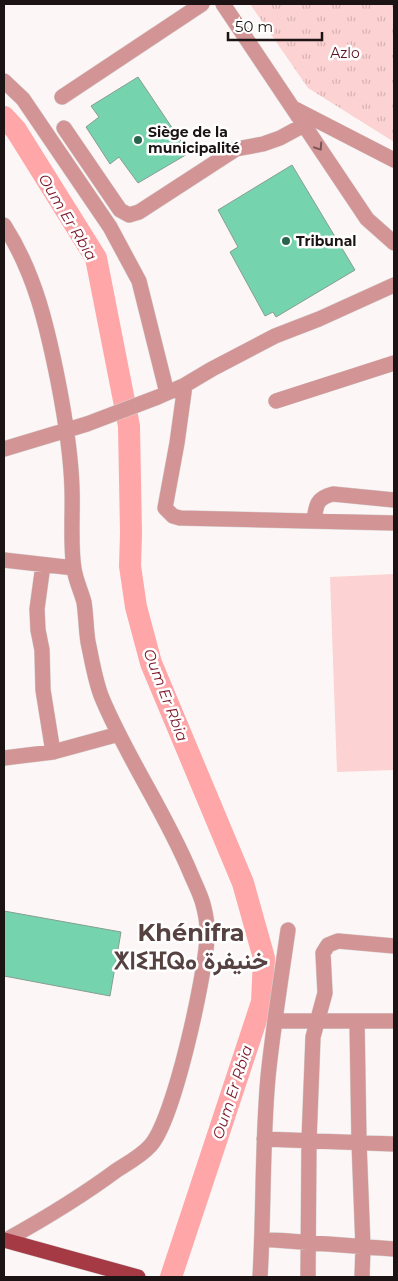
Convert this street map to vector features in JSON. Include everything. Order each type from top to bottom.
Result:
[{"type":"main road","points":[[5,1240],[138,1277]]},
{"type":"street","points":[[62,97],[202,4]]},
{"type":"street","points":[[223,4],[367,219],[394,243]]},
{"type":"street","points":[[4,81],[22,99],[110,227],[132,266],[139,281],[163,395]]},
{"type":"street","points":[[292,107],[394,160]]},
{"type":"street","points":[[64,128],[120,210],[129,215],[139,212],[236,150],[280,138],[304,125]]},
{"type":"street","points":[[4,226],[15,243],[34,284],[47,328],[68,430],[74,568],[84,604],[88,641],[101,695],[119,734],[182,853],[203,903],[207,922],[203,970],[184,1057],[160,1130],[148,1148],[47,1217],[5,1240]]},
{"type":"street","points":[[4,449],[87,424],[163,395],[275,336],[319,319],[394,285]]},
{"type":"street","points":[[276,401],[394,363]]},
{"type":"street","points":[[185,385],[165,508],[173,516],[180,518],[394,523]]},
{"type":"street","points":[[314,521],[318,500],[333,494],[394,500]]},
{"type":"street","points":[[4,560],[74,568]]},
{"type":"street","points":[[44,565],[37,609],[38,630],[42,650],[43,690],[53,752]]},
{"type":"street","points":[[4,758],[53,752],[119,734]]},
{"type":"street","points":[[260,1277],[262,1185],[268,1075],[288,930]]},
{"type":"street","points":[[308,1277],[312,1037],[325,993],[324,953],[328,945],[338,941],[394,946]]},
{"type":"street","points":[[276,1021],[394,1021]]},
{"type":"street","points":[[357,1021],[363,1247],[362,1277]]},
{"type":"street","points":[[264,1139],[394,1144]]},
{"type":"street","points":[[262,1239],[394,1249]]},
{"type":"green space","name":"Azlo","points":[[250,4],[394,4],[394,142],[308,88]]},
{"type":"green space","points":[[394,574],[394,770],[337,772],[330,577]]},
{"type":"building","name":"Siège de la municipalité","points":[[138,77],[189,153],[138,183],[119,157],[110,164],[86,127],[99,117],[91,106]]},
{"type":"building","name":"Tribunal","points":[[292,165],[355,270],[276,317],[273,312],[265,316],[230,252],[238,247],[218,210]]},
{"type":"building","points":[[4,911],[121,932],[110,996],[4,976]]},
{"type":"waterway","name":"Oum Er Rbia","points":[[4,117],[16,130],[96,258],[129,426],[130,566],[136,607],[151,663],[243,883],[264,958],[262,1002],[171,1277]]},
{"type":"place","name":"Siège de la municipalité","points":[[138,140]]},
{"type":"place","name":"Tribunal","points":[[286,241]]},
{"type":"district","name":"Khénifra ⵅⵏⵉⴼⵕⴰ خنيفرة","points":[[191,946]]}]
